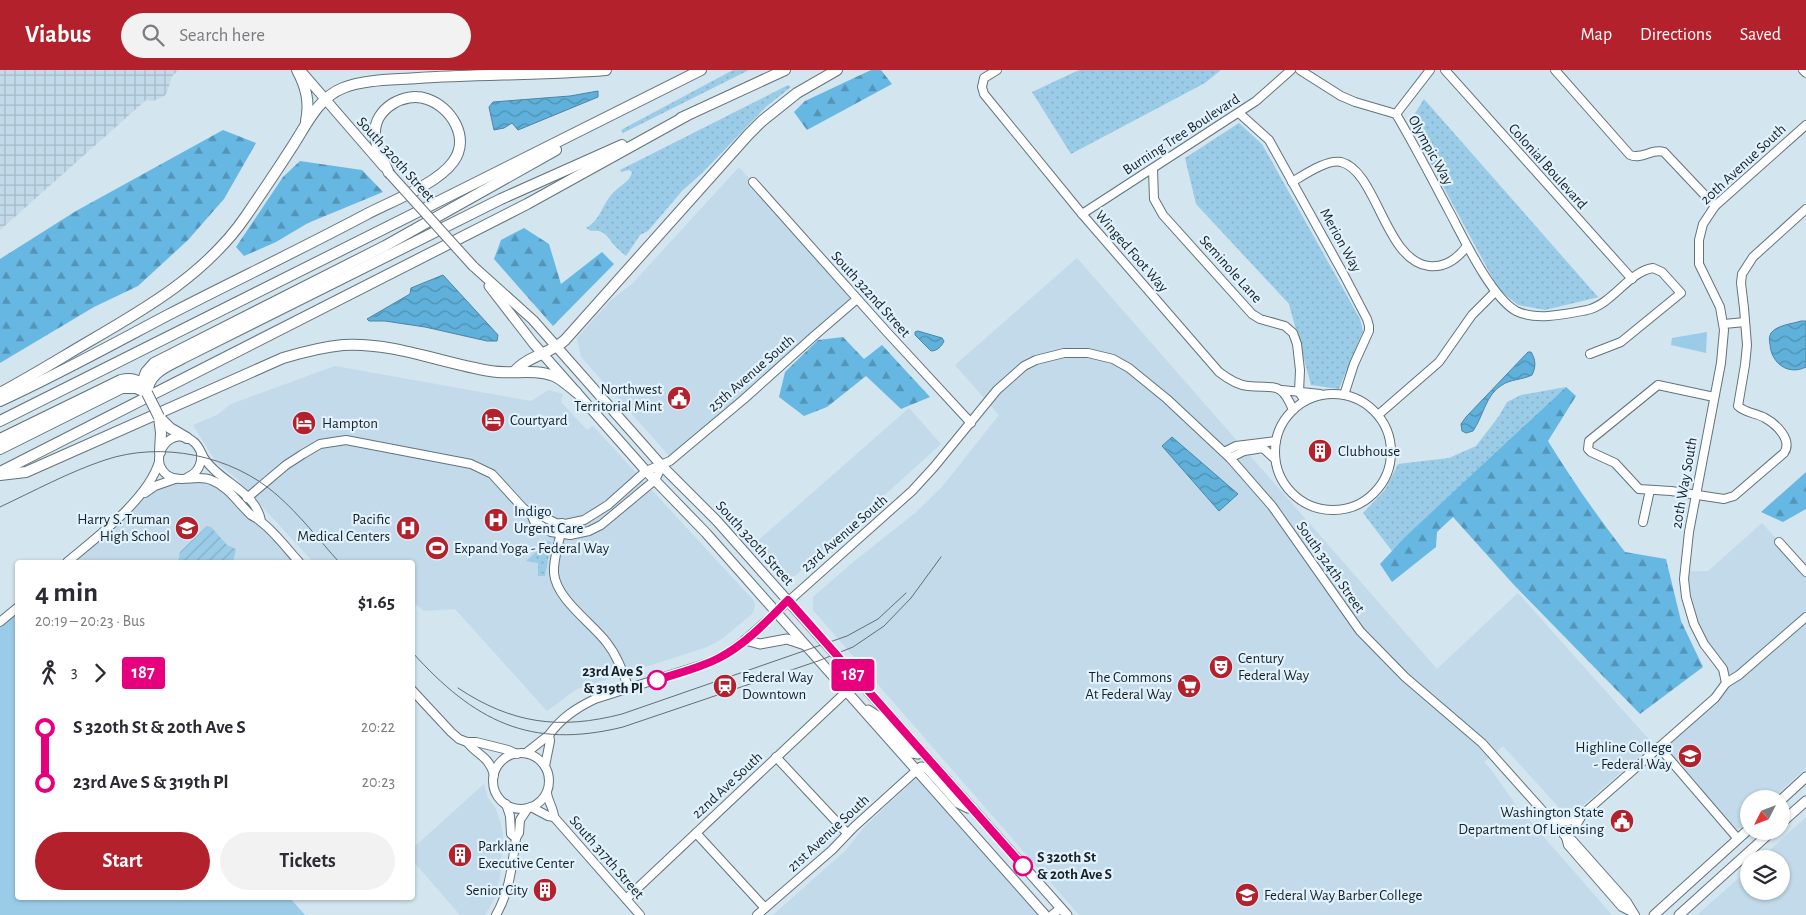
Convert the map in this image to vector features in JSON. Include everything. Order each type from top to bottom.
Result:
[{"type":"highway","points":[[0,393],[134,316],[176,288],[217,252],[244,219],[298,139],[306,122],[309,109],[308,99],[305,84],[299,70]]},
{"type":"highway","points":[[306,122],[325,100],[342,88],[368,82],[430,77],[562,74],[606,70]]},
{"type":"highway","points":[[0,421],[701,70]]},
{"type":"highway","points":[[142,383],[146,372],[154,363],[181,354],[500,199],[785,70]]},
{"type":"highway","points":[[514,372],[521,364],[542,352],[557,347],[762,121],[798,93],[837,70]]},
{"type":"highway","points":[[147,393],[148,386],[154,376],[181,354],[385,246],[652,95]]},
{"type":"highway","points":[[0,401],[439,176],[456,158],[460,143],[459,130],[451,117],[438,105],[420,97],[408,98],[397,102],[381,114],[376,128],[376,136],[380,153],[389,173]]},
{"type":"highway","points":[[0,473],[527,204],[686,116]]},
{"type":"highway","points":[[0,473],[26,472],[283,358],[320,348],[349,345],[378,347],[488,371],[544,374],[563,381],[576,392]]},
{"type":"highway","points":[[0,449],[121,380],[132,379],[142,383],[166,430],[187,438]]},
{"type":"highway","points":[[0,439],[95,396],[122,388],[136,388],[147,393]]},
{"type":"highway","points":[[159,457],[166,430]]},
{"type":"main road","name":"South 320th Street","points":[[299,70],[473,266],[576,392],[654,480],[706,532],[1045,915]]},
{"type":"main road","name":"South 320th Street","points":[[473,266],[532,320],[662,466],[717,520],[1064,912]]},
{"type":"main road","points":[[745,640],[760,644],[787,639],[807,646]]},
{"type":"main road","points":[[859,705],[879,718],[912,753],[922,752]]},
{"type":"main road","points":[[916,770],[921,767],[927,768],[958,803],[975,812]]},
{"type":"main road","points":[[1790,792],[1806,777]]},
{"type":"main road","points":[[1790,815],[1806,801]]},
{"type":"main road","points":[[1654,915],[1738,839]]},
{"type":"main road","points":[[1679,915],[1762,840]]},
{"type":"street","name":"Winged Foot Way","points":[[997,70],[988,74],[982,83],[984,94],[1082,214],[1219,372],[1238,384],[1266,386],[1281,390],[1324,395]]},
{"type":"street","name":"Burning Tree Boulevard","points":[[1082,214],[1239,113],[1256,101],[1291,70]]},
{"type":"street","name":"Olympic Way","points":[[1300,70],[1341,96],[1396,114],[1495,292],[1507,305],[1517,311],[1531,315],[1553,316],[1598,306],[1644,270],[1655,268],[1672,282],[1681,293],[1621,342],[1590,354]]},
{"type":"street","points":[[1396,114],[1430,70]]},
{"type":"street","name":"Colonial Boulevard","points":[[1445,70],[1632,280]]},
{"type":"street","points":[[1555,70],[1630,155],[1637,157],[1656,151],[1664,152],[1715,206]]},
{"type":"street","points":[[1803,70],[1806,73]]},
{"type":"street","name":"Merion Way","points":[[1239,113],[1269,140],[1344,275],[1369,326],[1369,331],[1354,364],[1344,395]]},
{"type":"street","name":"20th Avenue South","points":[[1708,283],[1699,264],[1698,245],[1703,224],[1715,206],[1806,125]]},
{"type":"street","points":[[1292,182],[1312,170],[1330,163],[1339,162],[1348,165],[1357,173],[1368,190],[1400,248],[1415,262],[1435,267],[1444,265],[1454,260],[1468,246]]},
{"type":"street","name":"Seminole Lane","points":[[1153,169],[1154,199],[1163,215],[1252,314],[1260,320],[1285,326],[1293,333],[1297,344],[1300,370],[1299,392]]},
{"type":"street","name":"South 322nd Street","points":[[753,182],[971,423]]},
{"type":"street","points":[[1714,397],[1658,385],[1589,441],[1587,446],[1589,451],[1615,463],[1639,490],[1671,491],[1720,500],[1733,497],[1782,455],[1787,448],[1784,436],[1773,424],[1763,417],[1738,406],[1746,355],[1741,283],[1743,270],[1753,257],[1806,209]]},
{"type":"street","name":"20th Way South","points":[[1708,283],[1720,307],[1724,324],[1722,355],[1684,571],[1685,589],[1697,631],[1704,644],[1723,669],[1726,683]]},
{"type":"street","points":[[1378,415],[1439,362],[1472,315],[1495,292]]},
{"type":"street","name":"25th Avenue South","points":[[662,466],[744,399],[858,299]]},
{"type":"street","points":[[1724,324],[1745,322]]},
{"type":"street","name":"South 324th Street","points":[[1053,355],[1080,353],[1103,356],[1129,368],[1192,421],[1227,455],[1272,506],[1360,631],[1405,677],[1482,743],[1566,837],[1568,845],[1622,907],[1634,913]]},
{"type":"street","name":"23rd Avenue South","points":[[549,735],[562,719],[581,706],[711,662],[728,653],[912,491],[997,390],[1014,374],[1036,360],[1053,355]]},
{"type":"street","points":[[1281,390],[1288,396],[1293,410]]},
{"type":"street","points":[[1299,392],[1305,401]]},
{"type":"street","points":[[1324,395],[1344,395],[1364,404],[1378,415],[1390,444],[1389,465],[1381,485],[1364,501],[1341,510],[1320,509],[1296,497],[1282,480],[1275,459],[1276,441],[1281,425],[1293,410],[1305,401],[1324,395]]},
{"type":"street","points":[[134,502],[155,474],[159,457],[167,441],[180,436],[192,441],[214,470],[248,498],[259,512],[261,521]]},
{"type":"street","points":[[248,498],[286,465],[320,444],[346,440],[459,460],[479,467],[492,474],[542,528],[561,534],[579,534],[601,525],[654,480],[662,466]]},
{"type":"street","points":[[1227,455],[1236,446],[1276,441]]},
{"type":"street","points":[[1227,455],[1264,448],[1275,459]]},
{"type":"street","points":[[186,478],[192,475],[200,464],[200,451]]},
{"type":"street","points":[[159,457],[165,473],[177,479]]},
{"type":"street","points":[[531,514],[540,515],[548,520],[562,523],[584,520],[596,514],[646,471],[662,466]]},
{"type":"street","points":[[69,560],[154,486],[177,479],[199,477],[212,480],[234,497],[252,516],[261,521],[297,560]]},
{"type":"street","points":[[1643,522],[1650,490]]},
{"type":"street","points":[[562,523],[554,565],[556,582],[566,598],[609,645],[629,689]]},
{"type":"street","points":[[1779,542],[1806,572]]},
{"type":"street","points":[[0,622],[15,610]]},
{"type":"street","points":[[1566,837],[1574,829],[1580,818],[1715,698],[1726,683],[1739,675],[1806,617]]},
{"type":"street","name":"22nd Ave South","points":[[626,899],[847,691]]},
{"type":"street","points":[[415,693],[458,739],[508,750],[517,754]]},
{"type":"street","points":[[526,754],[549,735]]},
{"type":"street","points":[[545,766],[550,741],[549,735]]},
{"type":"street","points":[[467,742],[472,749],[488,760],[494,775],[494,786],[498,796],[506,804],[518,809],[529,808]]},
{"type":"street","points":[[1659,747],[1738,839]]},
{"type":"street","points":[[494,775],[500,763],[505,759],[517,754],[526,754],[533,756],[545,766],[549,776],[547,793],[542,800],[529,808],[520,820],[508,886],[504,900],[496,915]]},
{"type":"street","points":[[776,757],[847,834]]},
{"type":"street","name":"21st Avenue South","points":[[757,915],[832,850],[916,770]]},
{"type":"street","name":"South 317th Street","points":[[547,793],[554,812],[554,818]]},
{"type":"street","points":[[506,804],[510,816],[512,834],[516,838]]},
{"type":"street","name":"South 317th Street","points":[[529,808],[554,818],[640,915]]},
{"type":"street","points":[[1553,822],[1580,818]]},
{"type":"street","points":[[696,833],[764,908]]},
{"type":"street","points":[[1052,915],[1064,912]]},
{"type":"shaded area","points":[[0,70],[179,70],[172,76],[167,93],[163,97],[153,101],[146,100],[0,230]]},
{"type":"shaded area","points":[[733,70],[749,70],[623,133],[621,130],[634,123]]},
{"type":"shaded area","points":[[1079,70],[1221,70],[1205,83],[1071,154],[1032,92]]},
{"type":"shaded area","points":[[788,85],[791,87],[767,106],[682,191],[648,231],[640,235],[626,256],[605,234],[586,228],[595,221],[609,197],[627,181],[632,172],[629,170],[621,172],[620,170]]},
{"type":"shaded area","points":[[1424,99],[1599,297],[1545,310],[1518,305],[1499,290],[1409,123]]},
{"type":"shaded area","points":[[1239,123],[1262,144],[1360,319],[1363,331],[1339,389],[1311,385],[1289,304],[1196,204],[1185,158]]},
{"type":"shaded area","points":[[739,167],[857,299],[672,459],[581,357],[577,338],[611,300],[632,284]]},
{"type":"shaded area","name":"The Commons At Federal Way","points":[[1077,258],[1437,669],[1518,593],[1653,744],[1572,815],[1565,814],[1503,746],[1484,762],[1515,804],[1612,915],[1079,915],[813,610],[813,597],[915,513],[942,487],[999,415],[955,365]]},
{"type":"shaded area","points":[[1707,332],[1706,353],[1671,345],[1672,338]]},
{"type":"shaded area","points":[[335,366],[531,401],[549,390],[563,394],[561,402],[587,430],[593,426],[754,601],[753,613],[722,639],[707,647],[577,689],[547,711],[455,609],[424,611],[415,604],[415,560],[311,560],[237,479],[216,462],[193,425],[217,415],[231,404]]},
{"type":"shaded area","points":[[1566,387],[1392,551],[1363,513],[1385,490],[1398,464],[1449,458],[1476,446],[1499,416],[1507,402],[1521,395]]},
{"type":"shaded area","points":[[909,408],[941,444],[795,576],[782,577],[753,545]]},
{"type":"shaded area","name":"Harry S. Truman High School","points":[[212,480],[238,494],[297,560],[69,560],[134,502],[167,481]]},
{"type":"shaded area","points":[[1762,523],[1806,572],[1806,768],[1782,790],[1740,790],[1740,828],[1738,830],[1697,791],[1659,747],[1715,698],[1726,679],[1694,624],[1684,571],[1708,571]]},
{"type":"shaded area","points":[[207,526],[211,527],[227,545],[236,549],[233,560],[178,560],[180,552]]},
{"type":"shaded area","points":[[548,541],[551,542],[545,576],[538,576],[538,563],[526,561]]},
{"type":"shaded area","points":[[15,609],[15,900],[292,900],[305,915],[0,915],[0,622]]},
{"type":"shaded area","points":[[917,777],[1038,915],[773,915],[846,850],[864,827]]},
{"type":"shaded area","points":[[484,784],[488,798],[496,809],[503,834],[500,877],[494,900],[485,915],[460,915],[415,863],[415,846]]},
{"type":"shaded area","points":[[1806,817],[1806,915],[1697,915],[1740,877],[1740,900],[1790,900],[1790,850],[1770,850],[1781,840],[1790,840],[1790,832]]},
{"type":"green space","points":[[871,70],[881,70],[892,84],[807,130],[794,112],[805,101]]},
{"type":"green space","points":[[223,130],[256,143],[224,199],[188,240],[138,286],[94,307],[0,363],[0,259],[76,211]]},
{"type":"green space","points":[[300,161],[362,170],[383,192],[308,223],[276,242],[244,256],[236,247],[283,177]]},
{"type":"green space","points":[[524,228],[549,244],[561,284],[602,252],[614,264],[553,326],[494,259],[501,240]]},
{"type":"green space","points":[[843,337],[864,359],[882,345],[930,397],[901,409],[866,376],[827,407],[804,416],[779,397],[785,372],[818,340]]},
{"type":"green space","points":[[1566,387],[1576,396],[1548,441],[1585,498],[1625,552],[1666,559],[1681,621],[1703,667],[1640,714],[1514,585],[1453,517],[1437,532],[1436,547],[1392,582],[1380,564],[1404,538]]},
{"type":"green space","points":[[1806,472],[1806,509],[1783,522],[1761,512]]},
{"type":"water","points":[[598,91],[598,97],[518,130],[512,123],[504,128],[494,130],[489,107],[493,102],[570,96]]},
{"type":"water","points":[[443,275],[498,335],[497,341],[487,341],[425,327],[385,321],[369,321],[367,319],[410,294],[411,288]]},
{"type":"water","points":[[1806,321],[1806,367],[1793,370],[1787,369],[1777,362],[1774,357],[1769,341],[1770,336],[1777,328]]},
{"type":"water","points":[[918,331],[942,338],[944,341],[939,348],[931,351],[915,335],[915,332]]},
{"type":"water","points":[[1528,352],[1531,352],[1535,361],[1532,375],[1509,382],[1497,389],[1488,400],[1473,431],[1466,433],[1462,431],[1461,424],[1466,417]]},
{"type":"water","points":[[1172,437],[1238,494],[1219,511],[1162,446]]},
{"type":"tram line","points":[[0,507],[65,476],[105,460],[127,454],[172,452],[195,455],[218,461],[259,481],[294,511],[337,560]]},
{"type":"tram line","points":[[415,655],[458,696],[481,712],[506,724],[532,732],[560,735],[590,733],[623,727],[818,661],[853,647],[884,626],[911,598],[941,557]]},
{"type":"tram line","points":[[458,688],[498,710],[517,716],[557,722],[599,719],[622,714],[847,636],[878,619],[906,593]]},
{"type":"bus line","name":"187","points":[[657,680],[711,662],[728,653],[766,622],[788,600],[1023,866]]},
{"type":"place","name":"Northwest Territorial Mint","points":[[679,398]]},
{"type":"place","name":"Courtyard","points":[[493,420]]},
{"type":"place","name":"Hampton","points":[[304,423]]},
{"type":"place","name":"Clubhouse","points":[[1320,451]]},
{"type":"place","name":"Indigo Urgent Care","points":[[496,520]]},
{"type":"place","name":"Harry S. Truman High School","points":[[187,528]]},
{"type":"place","name":"Pacific Medical Centers","points":[[408,528]]},
{"type":"place","name":"Expand Yoga - Federal Way","points":[[437,548]]},
{"type":"place","name":"Century Federal Way","points":[[1221,667]]},
{"type":"place","name":"23rd Ave S & 319th Pl","points":[[657,680]]},
{"type":"place","name":"Federal Way Downtown","points":[[725,686]]},
{"type":"place","name":"The Commons At Federal Way","points":[[1189,686]]},
{"type":"place","name":"Highline College - Federal Way","points":[[1690,756]]},
{"type":"place","name":"Washington State Department Of Licensing","points":[[1622,821]]},
{"type":"place","name":"Parklane Executive Center","points":[[460,855]]},
{"type":"place","name":"S 320th St & 20th Ave S","points":[[1023,866]]},
{"type":"place","name":"Senior City","points":[[545,890]]},
{"type":"place","name":"Federal Way Barber College","points":[[1247,895]]}]
